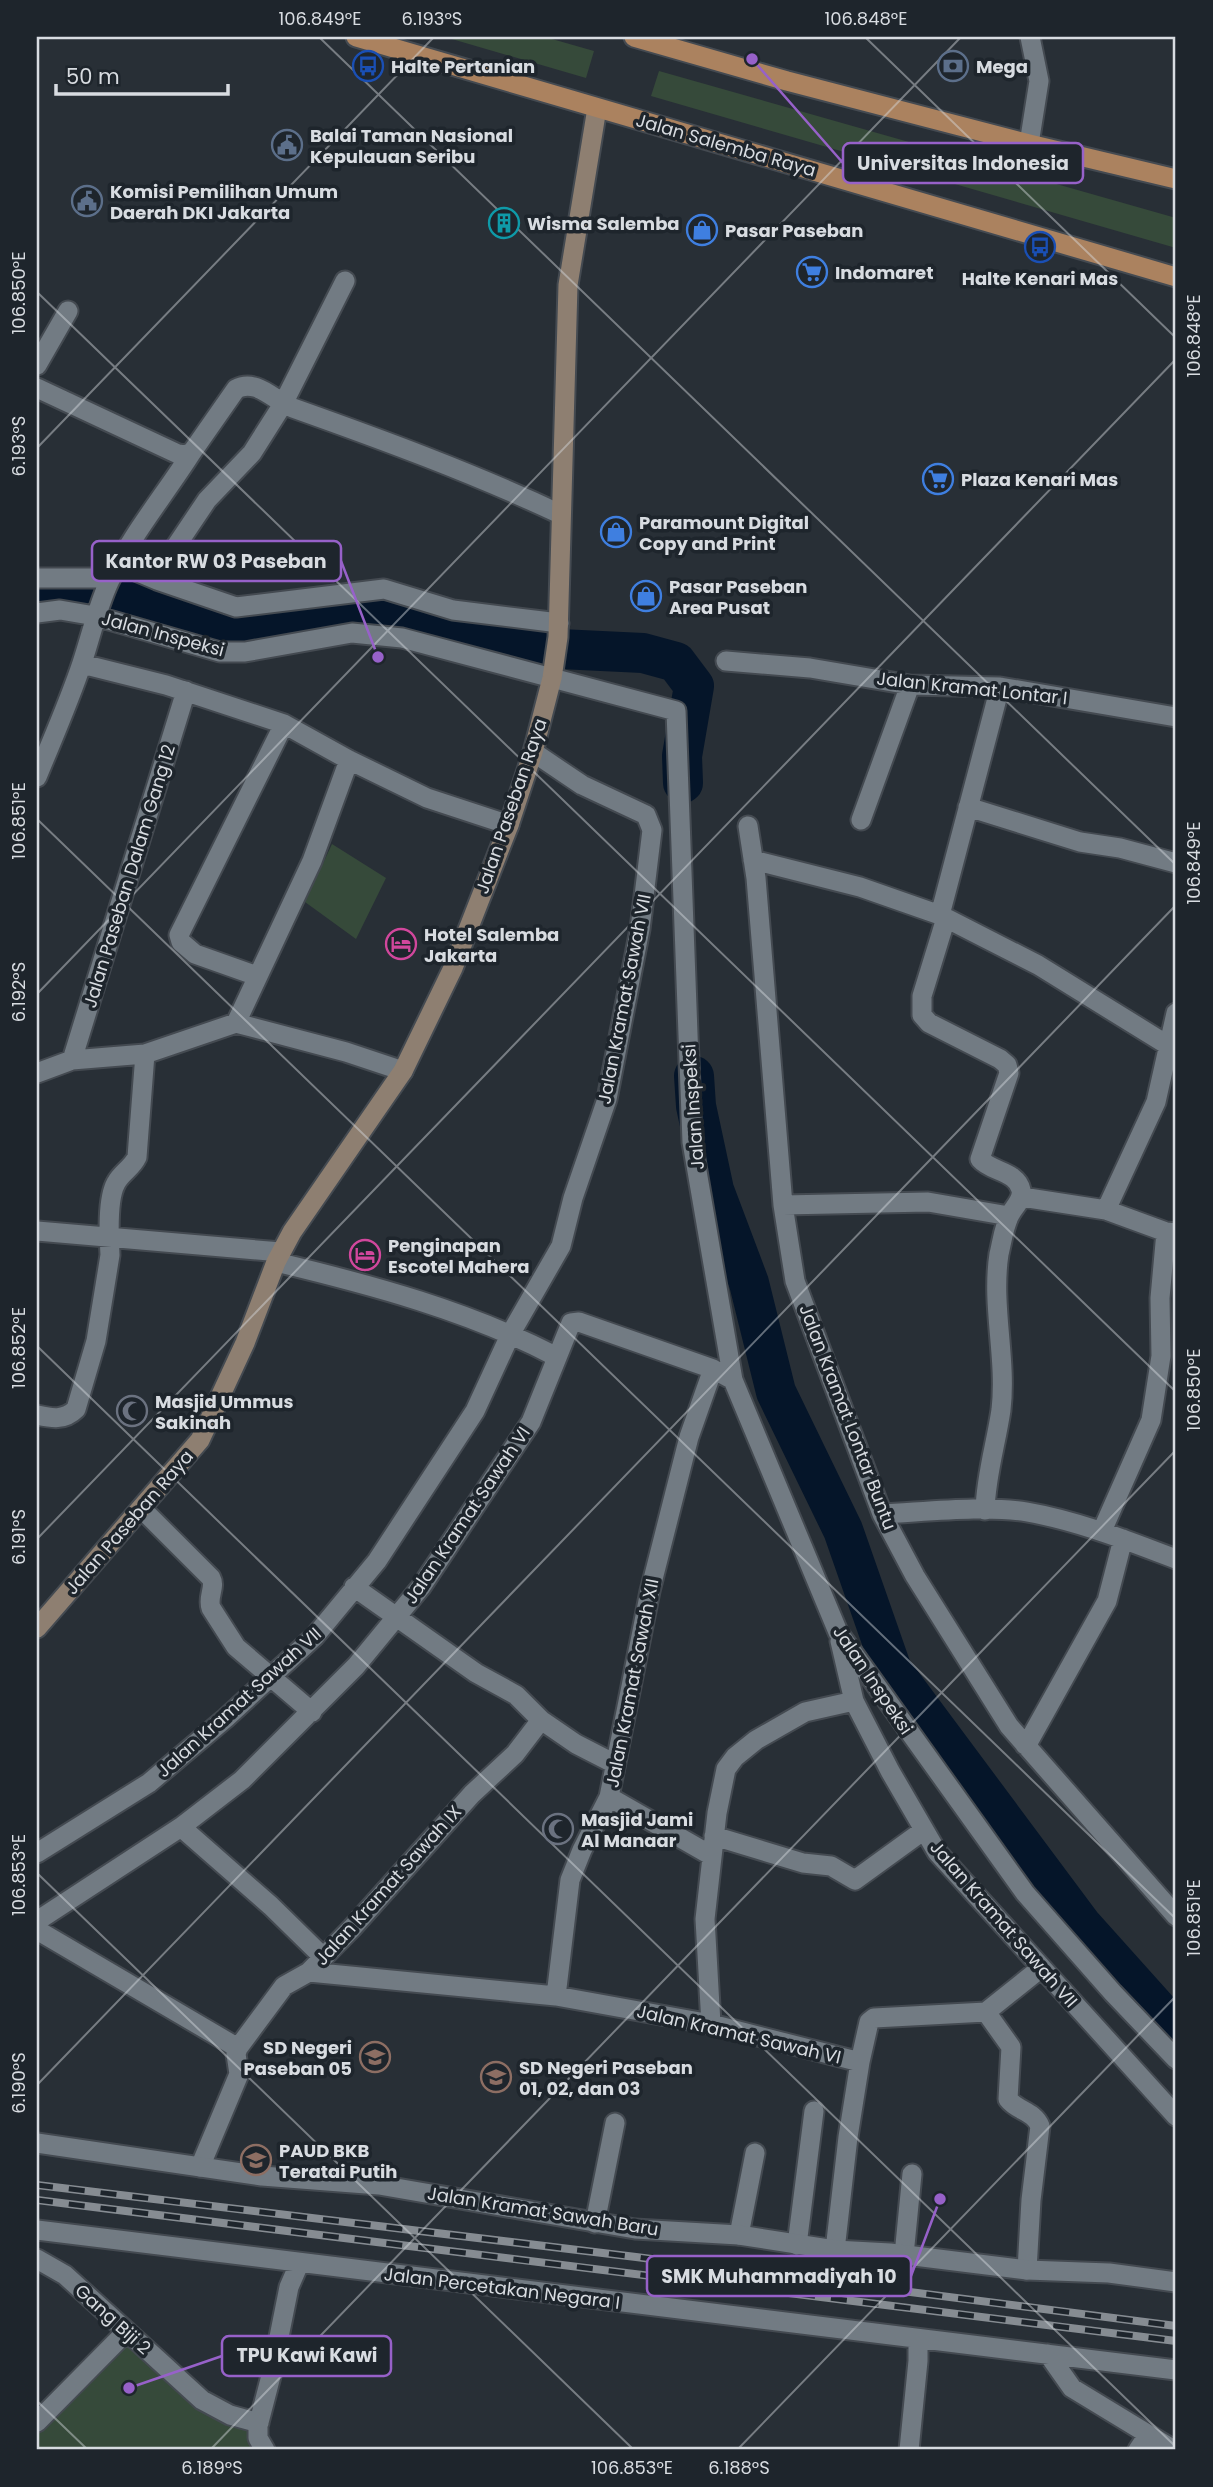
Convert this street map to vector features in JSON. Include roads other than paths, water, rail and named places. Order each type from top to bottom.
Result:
[{"type":"main road","name":"Jalan Salemba Raya","points":[[356,37],[1176,276]]},
{"type":"main road","points":[[634,37],[788,81],[1176,179]]},
{"type":"main road","name":"Jalan Paseban Raya","points":[[37,1628],[205,1433],[292,1232],[403,1071],[453,968],[509,825],[533,752],[553,674],[558,630],[568,285],[597,108]]},
{"type":"street","points":[[1029,144],[1039,81],[1030,37]]},
{"type":"street","points":[[157,580],[164,564],[207,500],[252,453],[282,404],[345,281]]},
{"type":"street","points":[[37,365],[68,311]]},
{"type":"street","points":[[37,777],[82,664],[96,614],[113,574],[141,523],[169,487],[236,388],[244,384],[258,387],[282,404],[425,455],[560,514]]},
{"type":"street","points":[[37,388],[178,454],[192,452]]},
{"type":"street","points":[[37,578],[113,574],[157,580],[236,607],[384,589],[453,610],[558,630]]},
{"type":"street","name":"Jalan Inspeksi","points":[[37,613],[60,610],[96,614],[220,652],[246,652],[352,634],[402,638],[553,674],[676,711],[692,1142],[733,1380],[838,1632],[1025,1893],[1176,2060]]},
{"type":"street","name":"Jalan Kramat Lontar I","points":[[726,661],[810,668],[910,685],[1000,687],[1176,717]]},
{"type":"street","points":[[82,664],[186,691],[285,724],[349,760],[427,797],[509,825]]},
{"type":"street","points":[[861,820],[910,685]]},
{"type":"street","points":[[985,1510],[986,1483],[1001,1409],[1001,1357],[996,1300],[999,1255],[1009,1216],[1022,1196],[1021,1187],[1016,1180],[984,1164],[980,1159],[1009,1073],[1007,1065],[1000,1059],[929,1023],[922,1016],[922,996],[1000,687]]},
{"type":"street","name":"Jalan Paseban Dalam Gang 12","points":[[72,1060],[186,691]]},
{"type":"street","points":[[257,976],[195,954],[181,942],[180,935],[285,724]]},
{"type":"street","name":"Jalan Kramat Sawah VII","points":[[37,1853],[149,1783],[226,1718],[315,1636],[377,1561],[475,1411],[511,1333],[561,1246],[573,1198],[607,1099],[640,929],[652,830],[646,815],[582,785],[533,752]]},
{"type":"street","points":[[236,1023],[312,862],[349,760]]},
{"type":"street","points":[[968,807],[1080,842],[1120,848],[1176,863]]},
{"type":"street","name":"Jalan Kramat Lontar Buntu","points":[[748,826],[783,1205],[794,1281],[882,1514],[922,1588],[1009,1726],[1176,1916]]},
{"type":"street","points":[[753,860],[871,891],[943,916],[1038,965],[1168,1046]]},
{"type":"street","points":[[1106,1210],[1156,1102],[1176,1013]]},
{"type":"street","points":[[37,1073],[72,1060],[145,1054],[236,1023],[346,1052],[403,1071]]},
{"type":"street","points":[[37,1415],[60,1418],[72,1413],[96,1341],[110,1255],[108,1246],[111,1199],[116,1181],[133,1165],[137,1157],[145,1054]]},
{"type":"street","points":[[1022,1196],[1106,1210],[1171,1233],[1160,1298],[1168,1357],[1151,1420],[1102,1531]]},
{"type":"street","points":[[783,1205],[928,1202],[1009,1216]]},
{"type":"street","points":[[37,1231],[110,1236],[279,1257],[511,1333],[557,1357]]},
{"type":"street","name":"Jalan Kramat Sawah VI","points":[[37,1921],[181,1827],[242,1780],[356,1666],[429,1577],[531,1422],[571,1323],[579,1322],[713,1369]]},
{"type":"street","points":[[713,1369],[733,1380]]},
{"type":"street","name":"Jalan Kramat Sawah XII","points":[[556,1996],[570,1880],[609,1797],[650,1591],[689,1437],[713,1369]]},
{"type":"street","points":[[142,1509],[211,1578],[211,1608],[236,1647],[312,1712]]},
{"type":"street","points":[[882,1514],[1026,1511],[1102,1531],[1176,1559]]},
{"type":"street","points":[[1025,1745],[1107,1601],[1123,1539]]},
{"type":"street","points":[[354,1587],[476,1673],[516,1695],[541,1720],[576,1744],[615,1764]]},
{"type":"street","name":"Jalan Kramat Sawah VII","points":[[838,1632],[854,1701],[937,1852],[1176,2116]]},
{"type":"street","points":[[711,2024],[705,1919],[714,1836],[726,1769],[735,1757],[756,1741],[804,1712],[854,1701]]},
{"type":"street","name":"Jalan Kramat Sawah IX","points":[[238,2048],[284,1986],[309,1972],[472,1794],[515,1754],[541,1720]]},
{"type":"street","points":[[609,1797],[712,1856]]},
{"type":"street","points":[[181,1827],[271,1906],[323,1957]]},
{"type":"street","points":[[714,1836],[803,1863],[831,1867],[855,1880],[924,1830]]},
{"type":"street","points":[[37,1930],[238,2048],[236,2054],[239,2074],[200,2167]]},
{"type":"street","points":[[1027,2270],[1031,2200],[1040,2126],[1033,2116],[1012,2105],[1008,2099],[1011,2047],[986,2012],[1041,1968]]},
{"type":"street","name":"Jalan Kramat Sawah VI","points":[[309,1972],[556,1996],[711,2024],[860,2063],[869,2022],[877,2017],[986,2012]]},
{"type":"street","points":[[835,2250],[860,2063]]},
{"type":"street","points":[[797,2245],[814,2111]]},
{"type":"street","points":[[595,2223],[615,2123]]},
{"type":"street","name":"Jalan Kramat Sawah Baru","points":[[37,2143],[262,2176],[379,2185],[635,2229],[740,2235],[835,2250],[904,2255],[1027,2270],[1109,2273],[1176,2283]]},
{"type":"street","points":[[740,2235],[755,2153]]},
{"type":"street","points":[[904,2255],[912,2174]]},
{"type":"street","name":"Jalan Percetakan Negara I","points":[[37,2230],[1176,2370]]},
{"type":"street","name":"Gang Biji 2","points":[[37,2259],[65,2275],[202,2400],[230,2415],[258,2423]]},
{"type":"street","points":[[265,2450],[258,2438],[258,2423],[289,2287],[299,2264]]},
{"type":"street","points":[[37,2422],[126,2332]]},
{"type":"street","points":[[909,2450],[918,2339]]},
{"type":"street","points":[[1048,2354],[1072,2388],[1143,2442],[1174,2450]]},
{"type":"waterway","points":[[37,596],[96,587],[225,636],[375,615],[499,646],[643,653],[676,662],[694,686],[682,756],[683,783]]},
{"type":"waterway","points":[[694,1076],[696,1106],[714,1190],[749,1283],[776,1392],[843,1530],[892,1670],[1081,1924],[1176,2030]]},
{"type":"railway","points":[[37,2185],[636,2257],[1176,2326]]},
{"type":"railway","points":[[37,2200],[1176,2341]]},
{"type":"place","name":"Universitas Indonesia","points":[[752,59]]},
{"type":"place","name":"Halte Pertanian","points":[[368,66]]},
{"type":"place","name":"Mega","points":[[953,66]]},
{"type":"place","name":"Balai Taman Nasional Kepulauan Seribu","points":[[287,145]]},
{"type":"place","name":"Komisi Pemilihan Umum Daerah DKI Jakarta","points":[[87,201]]},
{"type":"place","name":"Wisma Salemba","points":[[504,223]]},
{"type":"place","name":"Pasar Paseban","points":[[702,230]]},
{"type":"place","name":"Halte Kenari Mas","points":[[1040,247]]},
{"type":"place","name":"Indomaret","points":[[812,272]]},
{"type":"place","name":"Plaza Kenari Mas","points":[[938,479]]},
{"type":"place","name":"Paramount Digital Copy and Print","points":[[616,532]]},
{"type":"place","name":"Pasar Paseban Area Pusat","points":[[646,596]]},
{"type":"place","name":"Kantor RW 03 Paseban","points":[[378,657]]},
{"type":"place","name":"Hotel Salemba Jakarta","points":[[401,944]]},
{"type":"place","name":"Penginapan Escotel Mahera","points":[[365,1255]]},
{"type":"place","name":"Masjid Ummus Sakinah","points":[[132,1411]]},
{"type":"place","name":"Masjid Jami Al Manaar","points":[[558,1829]]},
{"type":"place","name":"SD Negeri Paseban 05","points":[[375,2057]]},
{"type":"place","name":"SD Negeri Paseban 01, 02, dan 03","points":[[496,2077]]},
{"type":"place","name":"PAUD BKB Teratai Putih","points":[[256,2160]]},
{"type":"place","name":"SMK Muhammadiyah 10","points":[[940,2199]]},
{"type":"place","name":"TPU Kawi Kawi","points":[[129,2388]]}]
